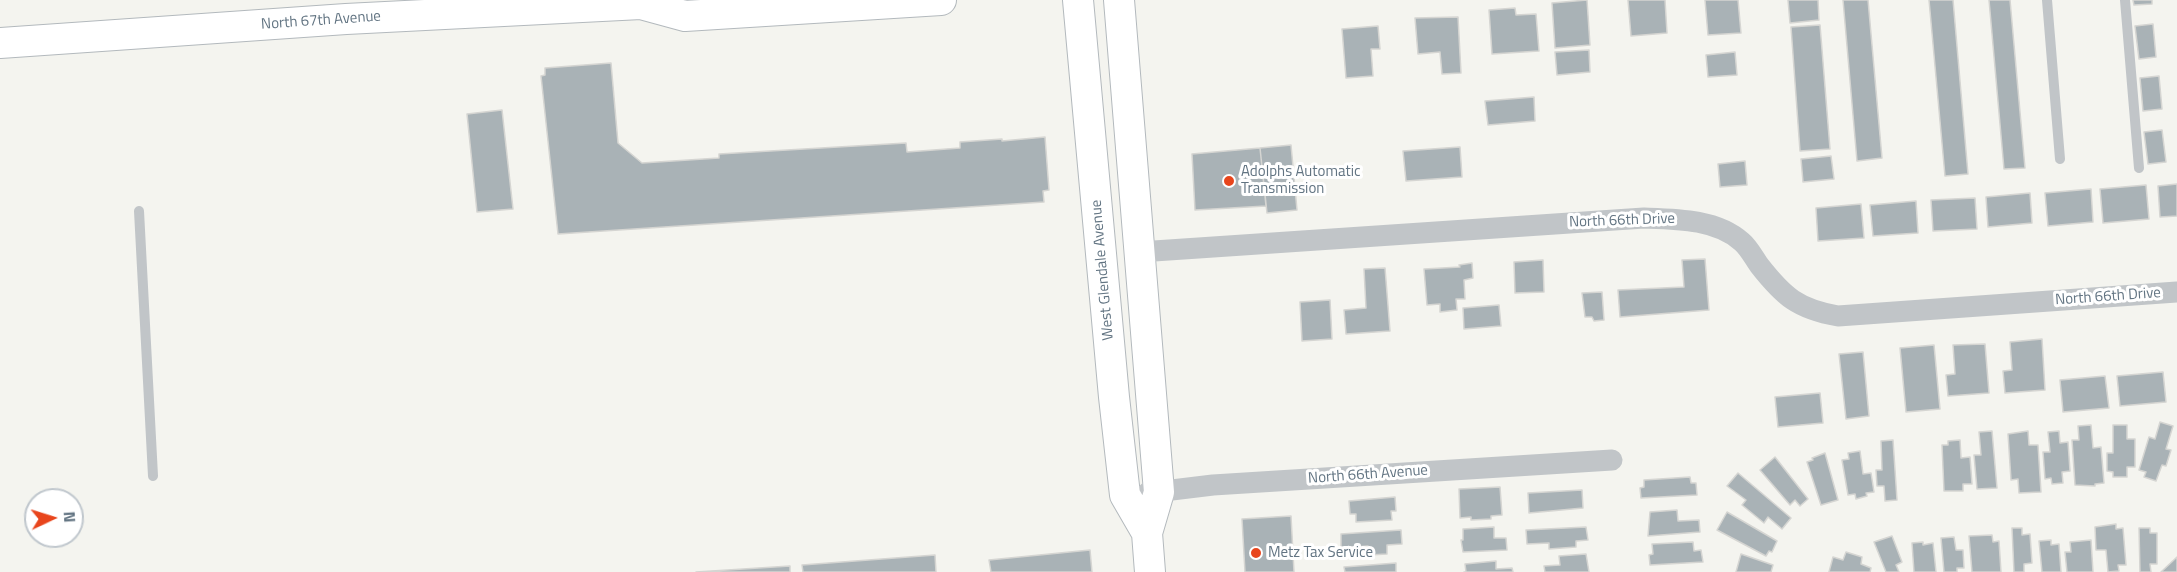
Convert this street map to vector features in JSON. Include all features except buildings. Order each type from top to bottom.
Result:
[{"type":"main road","name":"North 67th Avenue","points":[[0,43],[346,19],[645,2],[685,16],[941,0]]},
{"type":"main road","name":"West Glendale Avenue","points":[[1078,0],[1125,495],[1147,533]]},
{"type":"main road","name":"West Glendale Avenue","points":[[1119,0],[1160,492],[1147,533],[1150,572]]},
{"type":"street","name":"North 66th Drive","points":[[1139,252],[1644,218],[1683,219],[1716,228],[1742,242],[1776,287],[1789,298],[1806,309],[1838,316],[2177,292]]},
{"type":"street","name":"North 66th Avenue","points":[[1125,495],[1213,485],[1612,459]]},
{"type":"lane","points":[[2048,0],[2060,159]]},
{"type":"lane","points":[[2125,0],[2139,168]]},
{"type":"lane","points":[[139,211],[153,476]]},
{"type":"place","name":"Adolphs Automatic Transmission","points":[[1229,181]]},
{"type":"place","name":"Metz Tax Service","points":[[1256,553]]}]
